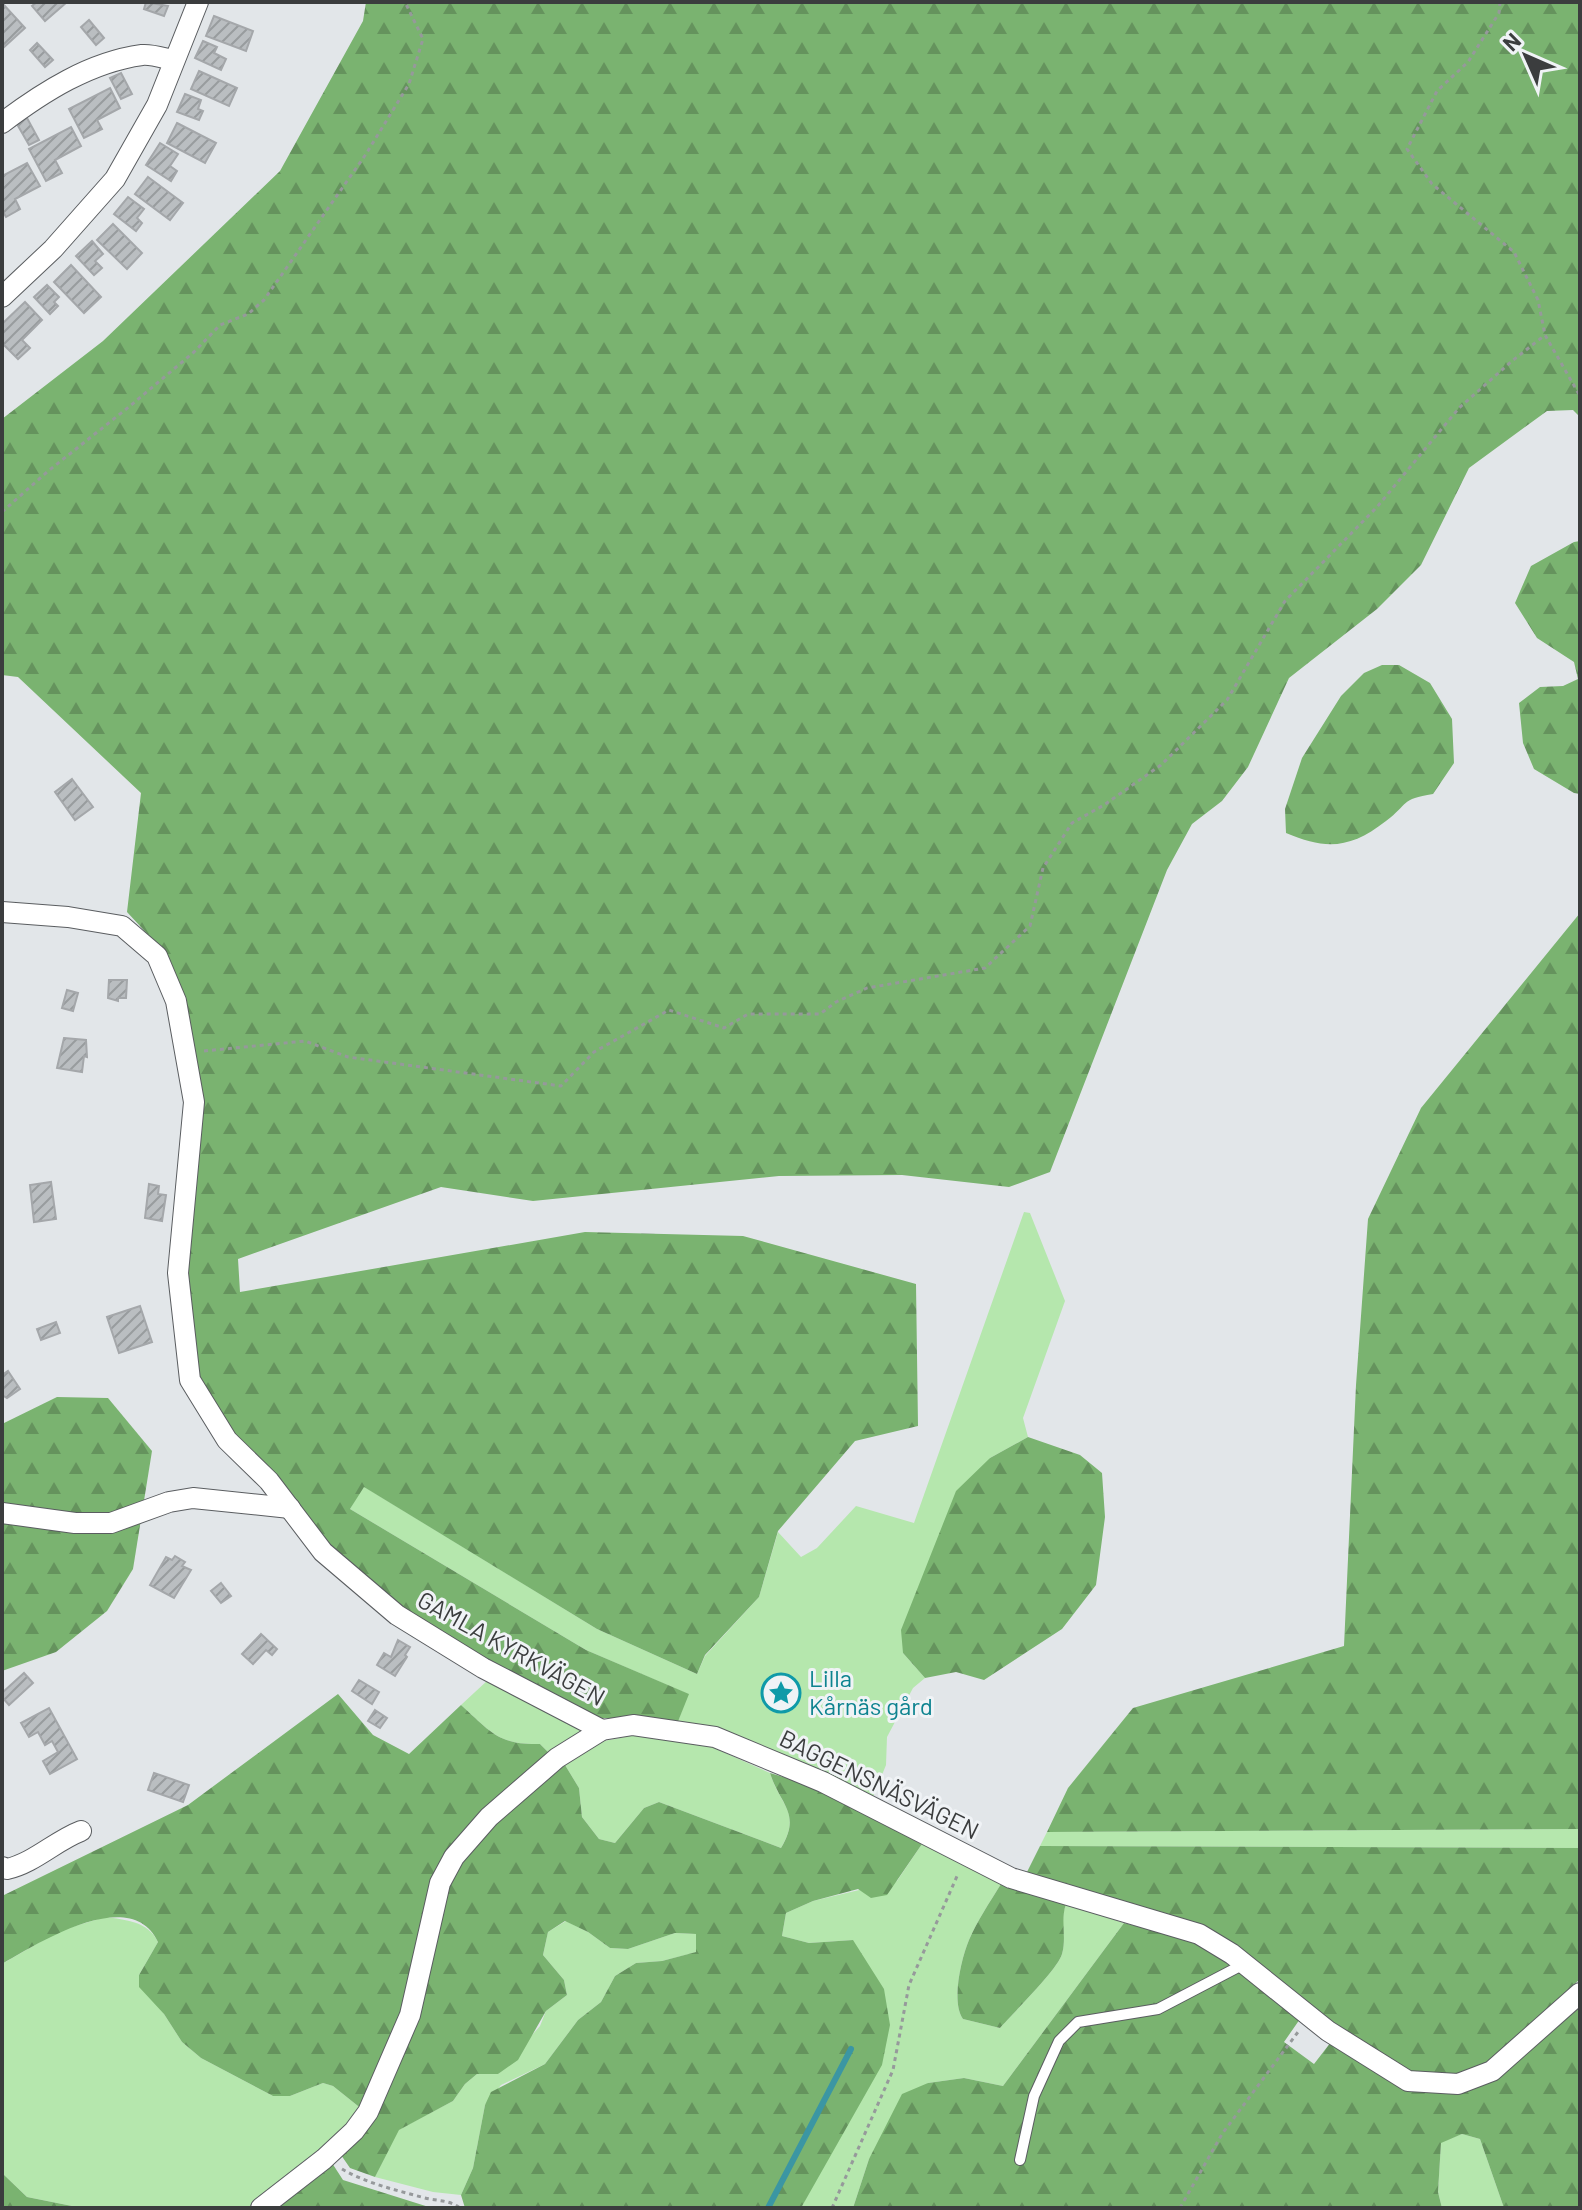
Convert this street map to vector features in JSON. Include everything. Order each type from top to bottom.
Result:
[{"type":"street","points":[[2,297],[53,249],[115,179],[157,105],[198,2]]},
{"type":"street","points":[[2,123],[66,80],[106,64],[145,55],[173,60]]},
{"type":"street","name":"GAMLA KYRKVÄGEN","points":[[2,912],[68,917],[122,926],[157,956],[176,1001],[194,1102],[178,1273],[190,1380],[227,1440],[269,1481],[323,1552],[397,1615],[483,1668],[602,1730]]},
{"type":"street","points":[[2,1513],[75,1523],[111,1523],[169,1502],[193,1498],[290,1508]]},
{"type":"street","name":"BAGGENSNÄSVÄGEN","points":[[261,2208],[324,2159],[354,2131],[374,2098],[410,2015],[440,1883],[454,1857],[489,1817],[557,1758],[602,1730],[633,1725],[715,1737],[823,1782],[1011,1878],[1199,1934],[1244,1964],[1309,2017],[1408,2081],[1458,2084],[1492,2071],[1580,1993]]},
{"type":"street","points":[[2,1867],[7,1869],[27,1863],[61,1839],[81,1831]]},
{"type":"lane","points":[[1020,2160],[1034,2096],[1059,2041],[1078,2022],[1158,2009],[1244,1964]]},
{"type":"path","points":[[2,512],[194,352],[220,325],[248,314],[264,300],[366,154],[409,84],[423,39],[405,2]]},
{"type":"path","points":[[1500,2],[1499,13],[1468,62],[1437,91],[1407,149],[1432,184],[1514,252],[1538,300],[1545,335],[1580,396]]},
{"type":"path","points":[[185,1051],[305,1041],[348,1057],[561,1086],[594,1052],[669,1010],[724,1028],[748,1014],[820,1014],[836,1002],[867,988],[985,968],[1030,926],[1043,868],[1072,823],[1161,765],[1227,700],[1285,601],[1377,507],[1459,408],[1545,335]]},
{"type":"path","points":[[832,2208],[893,2070],[909,1985],[966,1856]]},
{"type":"path","points":[[1180,2208],[1222,2134],[1309,2017]]},
{"type":"path","points":[[324,2159],[360,2180],[454,2203],[460,2208]]},
{"type":"green space","points":[[366,2],[1580,2],[1580,417],[1573,410],[1547,411],[1469,468],[1421,565],[1377,609],[1289,678],[1248,767],[1222,801],[1192,824],[1167,870],[1050,1172],[1009,1187],[902,1175],[779,1176],[533,1201],[441,1187],[238,1259],[240,1292],[585,1232],[743,1236],[916,1284],[918,1426],[855,1441],[778,1531],[759,1597],[705,1655],[697,1674],[597,1629],[364,1487],[350,1509],[586,1650],[689,1694],[677,1724],[635,1718],[597,1718],[488,1661],[400,1609],[330,1550],[233,1436],[198,1380],[184,1270],[200,1101],[165,953],[127,912],[141,793],[18,677],[2,675],[2,419],[103,341],[280,171],[363,21]]},
{"type":"green space","points":[[1580,541],[1580,794],[1534,769],[1523,743],[1519,703],[1540,687],[1563,686],[1578,679],[1574,662],[1537,638],[1515,603],[1531,566]]},
{"type":"green space","points":[[1382,665],[1399,665],[1430,683],[1452,719],[1454,763],[1433,794],[1410,800],[1373,830],[1349,842],[1326,844],[1286,833],[1285,809],[1302,758],[1341,696],[1364,673]]},
{"type":"green space","points":[[1580,913],[1580,1829],[1047,1832],[1068,1788],[1133,1708],[1344,1646],[1356,1385],[1368,1219],[1421,1108]]},
{"type":"green space","points":[[1024,1212],[1030,1213],[1065,1301],[1023,1418],[1028,1437],[990,1458],[903,1653],[925,1678],[913,1688],[887,1737],[886,1765],[873,1797],[677,1724],[688,1694],[586,1650],[350,1509],[363,1486],[597,1629],[697,1674],[705,1656],[759,1597],[778,1532],[801,1557],[817,1548],[856,1506],[914,1523]]},
{"type":"green space","points":[[57,1397],[108,1398],[152,1451],[133,1569],[107,1611],[56,1652],[2,1671],[2,1424]]},
{"type":"green space","points":[[1028,1437],[1080,1455],[1102,1473],[1105,1517],[1096,1585],[1062,1629],[984,1680],[956,1672],[925,1678],[903,1653],[901,1630],[956,1491],[990,1458]]},
{"type":"green space","points":[[488,1680],[580,1727],[579,1737],[550,1754],[540,1744],[514,1742],[496,1735],[461,1705]]},
{"type":"green space","points":[[338,1694],[373,1735],[409,1754],[461,1705],[496,1735],[514,1742],[540,1744],[550,1754],[447,1850],[403,2011],[363,2110],[333,2086],[323,2083],[290,2096],[273,2096],[201,2058],[182,2042],[164,2014],[139,1987],[139,1975],[158,1942],[145,1925],[127,1918],[106,1918],[83,1924],[37,1944],[2,1964],[2,1896],[188,1805]]},
{"type":"green space","points":[[635,1735],[712,1747],[770,1773],[789,1817],[790,1826],[781,1848],[659,1802],[644,1808],[615,1843],[599,1839],[582,1817],[579,1788],[565,1765],[604,1741]]},
{"type":"green space","points":[[565,1765],[579,1788],[582,1817],[599,1839],[615,1843],[644,1808],[659,1802],[781,1848],[790,1826],[789,1817],[770,1773],[820,1788],[922,1844],[887,1895],[871,1898],[858,1889],[813,1901],[786,1913],[782,1936],[809,1943],[853,1940],[884,1989],[890,2025],[882,2065],[801,2208],[465,2208],[461,2195],[473,2168],[485,2105],[491,2092],[545,2064],[578,2020],[601,2002],[615,1976],[636,1963],[662,1961],[696,1952],[696,1934],[675,1933],[628,1949],[610,1948],[588,1932],[565,1921],[548,1932],[543,1955],[564,1980],[567,1995],[546,2011],[518,2060],[498,2074],[477,2074],[453,2101],[399,2130],[375,2177],[350,2168],[341,2155],[359,2139],[447,1884],[486,1834]]},
{"type":"green space","points":[[1580,1829],[1580,1848],[1040,1846],[1047,1832]]},
{"type":"green space","points":[[922,1844],[1001,1884],[976,1926],[963,1958],[958,1980],[958,2002],[963,2019],[1000,2028],[1034,1991],[1062,1954],[1066,1904],[1124,1923],[1003,2086],[964,2078],[928,2083],[869,2159],[853,2208],[801,2208],[817,2176],[853,1940],[809,1943],[782,1936],[786,1913],[813,1901],[897,1881]]},
{"type":"green space","points":[[1040,1846],[1580,1848],[1580,1979],[1489,2062],[1459,2073],[1413,2073],[1328,2023],[1200,1924],[1027,1872]]},
{"type":"green space","points":[[1001,1884],[1066,1904],[1059,1961],[1000,2028],[963,2019],[959,2012],[958,1992],[960,1969],[969,1940]]},
{"type":"green space","points":[[105,1917],[136,1923],[154,1935],[158,1942],[139,1975],[182,2042],[201,2058],[273,2096],[290,2096],[323,2083],[333,2086],[363,2110],[326,2148],[248,2208],[82,2208],[27,2197],[2,2173],[2,1964],[59,1931]]},
{"type":"green space","points":[[566,1921],[610,1948],[628,1949],[675,1933],[696,1934],[697,1952],[662,1961],[636,1963],[615,1976],[601,2002],[578,2020],[545,2064],[501,2085],[485,2105],[473,2168],[461,2195],[433,2192],[375,2177],[398,2130],[453,2101],[477,2074],[498,2074],[540,2026],[546,2011],[567,1995],[564,1980],[543,1955],[548,1932]]},
{"type":"green space","points":[[1124,1923],[1196,1941],[1228,1961],[1300,2019],[1284,2042],[1314,2064],[1331,2042],[1461,2091],[1580,2003],[1580,2208],[1504,2208],[1480,2139],[1462,2134],[1441,2143],[1438,2192],[1442,2208],[853,2208],[869,2159],[902,2094],[928,2083],[964,2078],[1003,2086]]},
{"type":"green space","points":[[1462,2134],[1480,2139],[1504,2208],[1442,2208],[1438,2192],[1441,2142]]},
{"type":"green space","points":[[332,2163],[343,2180],[432,2208],[270,2208]]},
{"type":"green space","points":[[2,2173],[27,2197],[82,2208],[2,2208]]},
{"type":"building","points":[[37,2],[67,2],[45,21],[32,6]]},
{"type":"building","points":[[146,2],[168,6],[164,16],[144,9]]},
{"type":"building","points":[[2,4],[25,28],[2,49]]},
{"type":"building","points":[[214,16],[253,31],[246,51],[206,36]]},
{"type":"building","points":[[89,20],[104,38],[96,45],[81,27]]},
{"type":"building","points":[[203,41],[217,47],[214,53],[226,59],[221,70],[195,58]]},
{"type":"building","points":[[37,43],[53,60],[45,67],[30,50]]},
{"type":"building","points":[[199,71],[237,88],[229,106],[191,89]]},
{"type":"building","points":[[121,73],[132,94],[121,99],[110,78]]},
{"type":"building","points":[[110,88],[120,108],[97,120],[102,129],[84,138],[69,109]]},
{"type":"building","points":[[185,94],[201,100],[198,109],[203,111],[199,120],[177,112]]},
{"type":"building","points":[[27,118],[39,140],[29,145],[17,124]]},
{"type":"building","points":[[177,123],[216,143],[205,163],[167,143]]},
{"type":"building","points":[[71,127],[81,146],[55,160],[62,173],[46,181],[29,149]]},
{"type":"building","points":[[160,143],[178,154],[170,166],[177,171],[171,181],[146,165]]},
{"type":"building","points":[[27,163],[40,186],[15,199],[20,209],[6,217],[2,210],[2,176]]},
{"type":"building","points":[[148,177],[183,203],[170,220],[135,194]]},
{"type":"building","points":[[128,197],[144,209],[137,218],[142,223],[136,231],[114,214]]},
{"type":"building","points":[[113,224],[142,253],[127,269],[97,240]]},
{"type":"building","points":[[92,241],[103,254],[95,261],[102,268],[94,275],[76,256]]},
{"type":"building","points":[[71,265],[101,297],[84,313],[54,282]]},
{"type":"building","points":[[47,285],[59,297],[54,302],[58,306],[50,314],[34,297]]},
{"type":"building","points":[[25,302],[42,320],[22,340],[30,348],[18,359],[2,343],[2,324]]},
{"type":"building","points":[[72,779],[93,807],[75,820],[55,792]]},
{"type":"building","points":[[109,980],[127,980],[126,998],[118,998],[118,1001],[108,998]]},
{"type":"building","points":[[67,990],[78,993],[73,1011],[62,1008]]},
{"type":"building","points":[[64,1038],[86,1040],[87,1057],[84,1056],[82,1072],[57,1068]]},
{"type":"building","points":[[51,1182],[56,1219],[34,1222],[30,1185]]},
{"type":"building","points":[[149,1184],[159,1186],[158,1194],[166,1195],[162,1221],[145,1218]]},
{"type":"building","points":[[140,1306],[152,1342],[119,1353],[107,1317]]},
{"type":"building","points":[[56,1322],[60,1333],[41,1340],[37,1329]]},
{"type":"building","points":[[8,1371],[20,1389],[7,1398],[2,1395],[2,1375]]},
{"type":"building","points":[[175,1556],[185,1562],[182,1566],[191,1570],[174,1598],[150,1585],[166,1557],[172,1560]]},
{"type":"building","points":[[221,1583],[231,1596],[221,1603],[211,1591]]},
{"type":"building","points":[[261,1634],[277,1649],[272,1655],[266,1650],[253,1664],[242,1654]]},
{"type":"building","points":[[398,1640],[410,1647],[395,1676],[377,1665],[384,1653],[391,1657]]},
{"type":"building","points":[[24,1673],[33,1683],[9,1705],[2,1693]]},
{"type":"building","points":[[359,1680],[379,1692],[372,1704],[352,1691]]},
{"type":"building","points":[[49,1708],[77,1759],[50,1774],[43,1761],[58,1752],[52,1741],[45,1745],[38,1732],[29,1737],[21,1723]]},
{"type":"building","points":[[375,1710],[387,1718],[380,1728],[368,1721]]},
{"type":"building","points":[[154,1773],[189,1785],[183,1802],[148,1790]]},
{"type":"waterway","points":[[768,2208],[851,2049]]},
{"type":"place","name":"Lilla Kårnäs gård","points":[[781,1693]]}]
